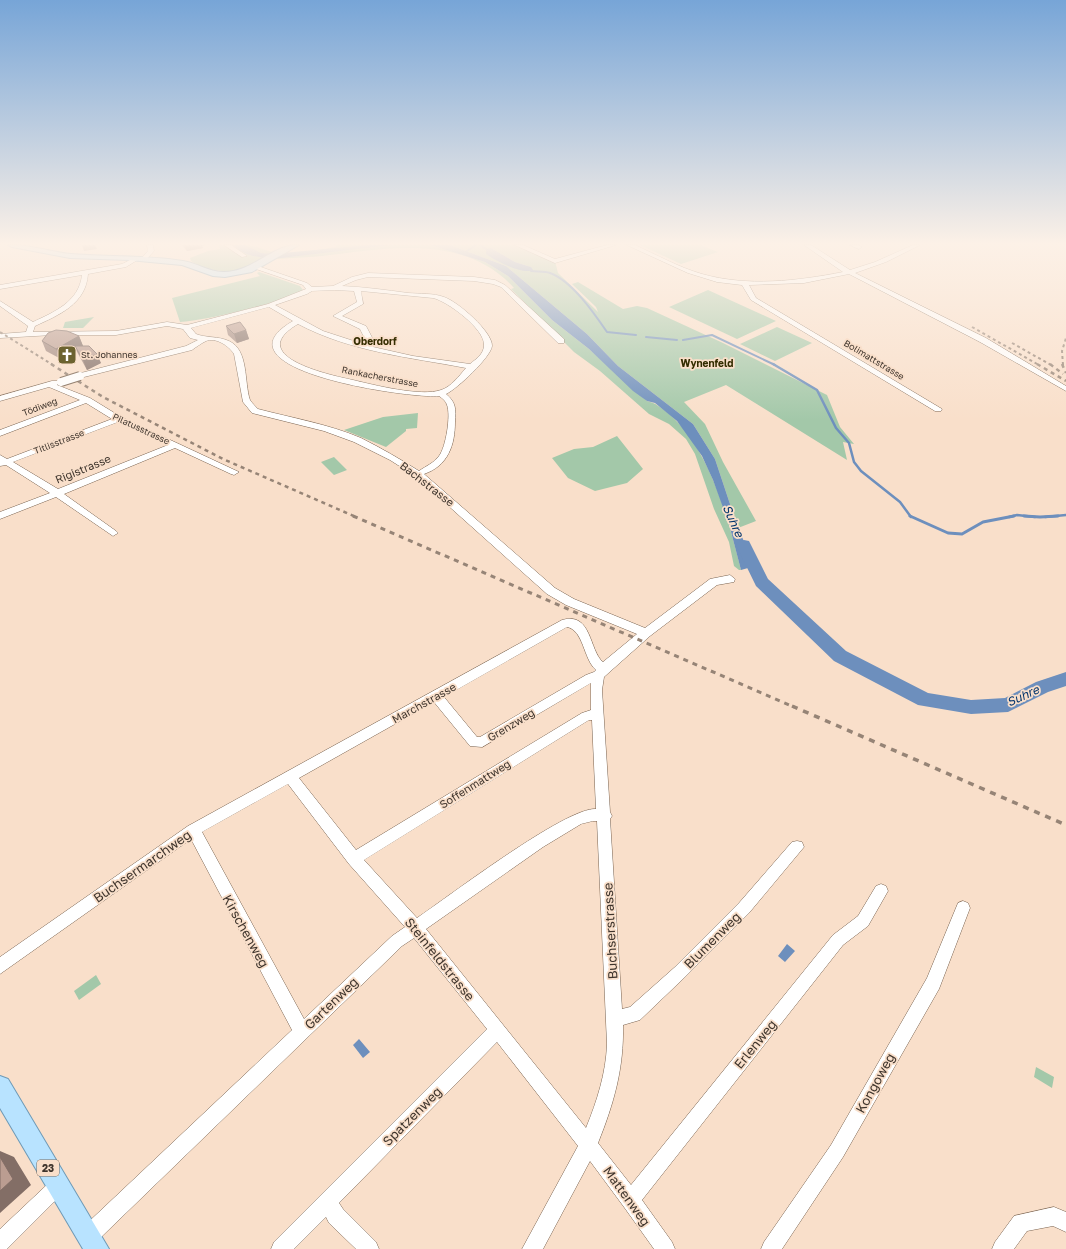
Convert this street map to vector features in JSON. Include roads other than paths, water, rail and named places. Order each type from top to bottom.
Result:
[{"type":"main road","name":"23","points":[[0,1087],[58,1186],[93,1242]]},
{"type":"street","points":[[0,303],[32,325]]},
{"type":"street","points":[[27,334],[32,325],[70,303]]},
{"type":"street","points":[[0,336],[27,334],[116,333],[167,324],[187,327],[275,303]]},
{"type":"street","points":[[360,303],[336,316],[363,328],[372,343],[369,348]]},
{"type":"street","points":[[423,472],[441,460],[448,448],[452,407],[449,400],[441,393],[448,390],[483,357],[489,343],[486,334],[451,303]]},
{"type":"street","points":[[521,303],[561,341]]},
{"type":"street","name":"Bolimattstrasse","points":[[760,303],[938,409]]},
{"type":"street","points":[[911,303],[983,340],[1066,390]]},
{"type":"street","points":[[270,305],[296,322],[341,340],[413,358],[471,367]]},
{"type":"street","name":"Rankacherstrasse","points":[[296,322],[282,330],[278,335],[276,344],[279,352],[293,365],[320,374],[393,391],[427,395],[441,393]]},
{"type":"street","points":[[0,399],[80,376],[189,348],[201,342],[202,339],[193,336],[187,327]]},
{"type":"street","name":"Bachstrasse","points":[[202,339],[219,339],[228,342],[237,351],[247,402],[255,411],[279,419],[327,429],[358,440],[393,458],[418,474],[550,591],[570,602],[646,633]]},
{"type":"street","name":"Pilatusstrasse","points":[[50,385],[87,400],[118,419],[176,444],[234,472]]},
{"type":"street","name":"Tödiweg","points":[[0,433],[87,400]]},
{"type":"street","name":"Titlisstrasse","points":[[2,462],[118,419]]},
{"type":"street","name":"Rigistrasse","points":[[0,516],[176,444]]},
{"type":"street","points":[[2,462],[57,493],[113,533]]},
{"type":"street","name":"Grenzweg","points":[[436,696],[474,742],[482,742],[601,673],[646,633],[714,582],[730,579]]},
{"type":"street","name":"Marchstrasse","points":[[290,777],[566,623],[573,623],[578,626],[588,642],[601,673]]},
{"type":"street","name":"Buchserstrasse","points":[[532,1249],[600,1118],[613,1067],[616,1019],[610,956],[605,816],[596,690],[601,673]]},
{"type":"street","name":"Soffenmattweg","points":[[354,858],[586,716],[598,714]]},
{"type":"street","name":"Buchsermarchweg","points":[[0,966],[193,830],[290,777]]},
{"type":"street","name":"Steinfeldstrasse","points":[[290,777],[354,858],[415,927],[588,1143]]},
{"type":"street","name":"Gartenweg","points":[[93,1242],[302,1031],[397,941],[538,842],[578,819],[593,815],[605,816]]},
{"type":"street","name":"Kirschenweg","points":[[193,830],[302,1031]]},
{"type":"street","name":"Blumenweg","points":[[616,1019],[634,1014],[680,972],[744,908],[797,847]]},
{"type":"street","name":"Erlenweg","points":[[631,1200],[838,940],[863,921],[881,891]]},
{"type":"street","name":"Kongoweg","points":[[771,1249],[838,1151],[932,983],[946,953],[963,908]]},
{"type":"street","name":"Spatzenweg","points":[[281,1249],[497,1030]]},
{"type":"street","name":"Mattenweg","points":[[588,1143],[631,1200],[665,1249]]},
{"type":"street","points":[[0,1242],[58,1186]]},
{"type":"street","points":[[328,1202],[336,1216],[369,1249]]},
{"type":"street","points":[[1002,1249],[1021,1223],[1054,1216],[1066,1223]]},
{"type":"water","name":"Suhre","points":[[535,303],[550,303],[587,334],[618,366],[693,424],[715,459],[738,528],[755,566],[741,570],[729,524],[713,480],[702,456],[677,421],[655,403],[647,401],[633,391],[589,349],[552,320]]},
{"type":"water","points":[[787,944],[795,951],[785,962],[778,956]]},
{"type":"water","points":[[359,1039],[370,1052],[363,1058],[353,1045]]},
{"type":"waterway","points":[[586,303],[607,332],[636,335]]},
{"type":"waterway","points":[[683,340],[712,335],[773,364]]},
{"type":"waterway","points":[[646,337],[677,340]]},
{"type":"waterway","points":[[773,364],[817,390],[836,428],[849,443],[854,462],[861,471],[900,502],[910,516]]},
{"type":"waterway","points":[[1010,517],[1017,515],[1029,516]]},
{"type":"waterway","points":[[1052,516],[1066,515]]},
{"type":"waterway","points":[[910,516],[948,533],[962,534],[983,522],[1010,517]]},
{"type":"waterway","points":[[1010,517],[1014,516]]},
{"type":"waterway","points":[[1024,516],[1029,516]]},
{"type":"waterway","points":[[1029,516],[1052,516]]},
{"type":"waterway","points":[[1029,516],[1035,517]]},
{"type":"waterway","points":[[1045,517],[1052,516]]},
{"type":"waterway","points":[[1052,516],[1058,516]]},
{"type":"waterway","name":"Suhre","points":[[744,545],[762,582],[840,656],[925,700],[971,707],[1008,705],[1042,687],[1066,679]]},
{"type":"railway","points":[[972,327],[1039,365]]},
{"type":"railway","points":[[0,332],[53,365]]},
{"type":"railway","points":[[1063,365],[1062,351],[1066,338]]},
{"type":"railway","points":[[1012,343],[1051,365]]},
{"type":"railway","points":[[51,364],[103,397],[223,459],[356,517]]},
{"type":"railway","points":[[1037,364],[1066,381]]},
{"type":"railway","points":[[1050,364],[1063,374]]},
{"type":"railway","points":[[1062,364],[1066,373]]},
{"type":"railway","points":[[353,516],[794,707]]},
{"type":"railway","points":[[792,706],[1066,825]]},
{"type":"place","name":"St. Johannes","points":[[67,355]]},
{"type":"district","name":"Oberdorf","points":[[375,341]]},
{"type":"district","name":"Wynenfeld","points":[[707,363]]}]
